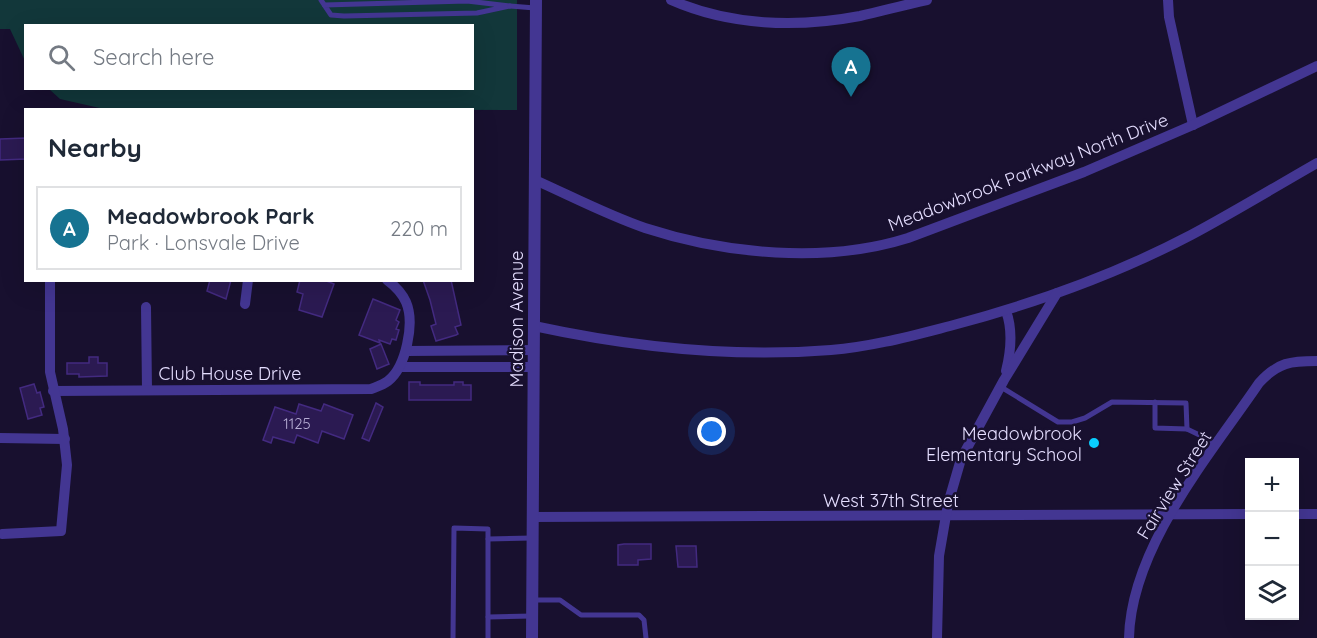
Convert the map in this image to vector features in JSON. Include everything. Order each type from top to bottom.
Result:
[{"type":"street","points":[[671,0],[701,11],[727,17],[778,24],[859,16],[927,0]]},
{"type":"street","points":[[1168,0],[1169,17],[1193,124]]},
{"type":"street","name":"Madison Avenue","points":[[532,638],[536,4]]},
{"type":"street","name":"Meadowbrook Parkway North Drive","points":[[535,180],[606,213],[645,228],[692,241],[766,252],[854,250],[886,245],[908,238],[1084,171],[1193,124],[1317,66]]},
{"type":"street","points":[[534,326],[697,351],[832,350],[901,339],[1006,311],[1134,262],[1190,236],[1317,163]]},
{"type":"street","points":[[2,534],[61,531],[67,465],[65,439],[50,372],[50,282]]},
{"type":"street","points":[[245,304],[248,282]]},
{"type":"street","name":"Club House Drive","points":[[53,391],[371,389],[388,381],[400,367],[406,351],[408,329],[406,301],[399,290],[389,282]]},
{"type":"street","points":[[937,638],[939,556],[946,516],[961,459],[1002,384],[1057,293]]},
{"type":"street","points":[[146,307],[147,390]]},
{"type":"street","points":[[1002,384],[1009,359],[1011,338],[1006,311]]},
{"type":"street","points":[[406,351],[534,350]]},
{"type":"street","name":"Fairview Street","points":[[1130,638],[1130,621],[1136,591],[1152,548],[1186,489],[1259,382],[1268,373],[1292,362],[1317,361]]},
{"type":"street","points":[[400,367],[534,367]]},
{"type":"street","points":[[0,438],[65,439]]},
{"type":"street","name":"West 37th Street","points":[[532,518],[1245,514]]},
{"type":"street","points":[[1299,514],[1317,514]]},
{"type":"lane","points":[[323,2],[467,1],[510,6]]},
{"type":"lane","points":[[323,2],[331,15],[344,16],[477,13],[510,6],[536,4]]},
{"type":"lane","points":[[1002,384],[1058,422],[1072,422],[1085,418],[1112,402],[1186,403],[1187,429]]},
{"type":"lane","points":[[1155,402],[1155,428],[1187,429],[1218,443]]},
{"type":"lane","points":[[453,638],[454,528],[488,529],[488,638]]},
{"type":"lane","points":[[488,539],[532,538]]},
{"type":"lane","points":[[532,600],[560,600],[581,615],[639,615],[644,620],[646,638]]},
{"type":"lane","points":[[488,617],[532,616]]},
{"type":"green space","points":[[0,0],[517,0],[517,110],[100,108],[60,99],[50,90],[474,90],[474,24],[24,24],[24,59],[10,29],[0,29]]},
{"type":"building","points":[[24,138],[24,159],[0,160],[0,139]]},
{"type":"building","points":[[209,282],[230,282],[226,299],[207,291]]},
{"type":"building","points":[[300,282],[334,284],[322,317],[299,310],[303,294],[297,292]]},
{"type":"building","points":[[424,282],[451,282],[461,325],[455,327],[458,334],[436,341],[431,326],[436,324]]},
{"type":"building","points":[[373,299],[400,310],[396,320],[399,322],[396,329],[399,330],[396,340],[392,339],[390,344],[379,340],[380,343],[359,335]]},
{"type":"building","points":[[381,344],[389,364],[377,369],[370,349]]},
{"type":"building","points":[[89,357],[98,357],[98,363],[107,363],[107,376],[79,377],[79,374],[67,374],[67,363],[89,363]]},
{"type":"building","points":[[409,382],[420,382],[420,385],[454,385],[454,382],[463,382],[463,385],[471,385],[471,400],[409,400]]},
{"type":"building","points":[[34,384],[37,393],[40,392],[44,407],[40,408],[42,415],[28,419],[20,388]]},
{"type":"building","points":[[376,403],[383,407],[369,441],[362,438]]},
{"type":"building","points":[[299,404],[321,411],[324,404],[353,415],[344,439],[322,431],[318,443],[297,435],[294,443],[273,437],[271,443],[263,440],[275,407],[296,414]]},
{"type":"building","points":[[651,544],[651,559],[638,560],[638,565],[618,565],[618,545]]},
{"type":"building","points":[[676,546],[696,546],[697,567],[678,567]]},
{"type":"place","name":"Meadowbrook Park","points":[[851,97]]},
{"type":"place","name":"Meadowbrook Elementary School","points":[[1094,443]]}]
